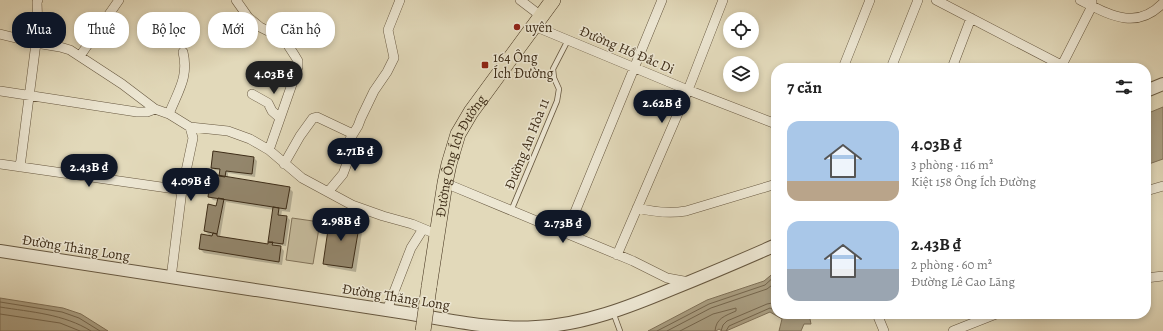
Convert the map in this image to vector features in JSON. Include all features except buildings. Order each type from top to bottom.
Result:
[{"type":"main road","name":"Đường Ông Ích Đường","points":[[423,331],[429,287],[430,232],[445,183],[448,164],[458,134],[471,112],[553,0]]},
{"type":"street","points":[[37,12],[38,0]]},
{"type":"street","points":[[80,56],[119,0]]},
{"type":"street","points":[[236,0],[248,17],[260,27],[284,39],[298,61],[298,67],[269,150]]},
{"type":"street","points":[[328,192],[343,174],[349,158],[350,138],[358,126],[374,91],[394,58],[388,30],[400,0]]},
{"type":"street","name":"Đường Hồ Đắc Di","points":[[520,0],[537,21],[568,40],[688,90],[771,122]]},
{"type":"street","points":[[566,234],[662,0]]},
{"type":"street","points":[[617,255],[688,90],[724,0]]},
{"type":"street","points":[[845,63],[870,0]]},
{"type":"street","points":[[893,63],[918,0]]},
{"type":"street","points":[[936,0],[1056,63]]},
{"type":"street","points":[[1080,0],[1092,3],[1104,12],[1128,19],[1142,17],[1163,3]]},
{"type":"street","points":[[1066,63],[1092,3]]},
{"type":"street","points":[[954,63],[971,18]]},
{"type":"street","points":[[0,34],[12,37]]},
{"type":"street","points":[[20,167],[35,48]]},
{"type":"street","points":[[62,48],[80,56],[122,84],[155,109],[169,114],[190,127],[228,132],[250,139],[269,150],[302,178],[352,205],[412,224],[430,232],[412,248],[387,310]]},
{"type":"street","points":[[169,114],[183,79],[185,68],[183,52]]},
{"type":"street","points":[[1151,89],[1163,84]]},
{"type":"street","points":[[0,91],[137,112],[147,112],[155,109]]},
{"type":"street","points":[[252,94],[268,103],[272,111],[280,118]]},
{"type":"street","points":[[284,164],[300,136],[313,118],[317,117],[353,134]]},
{"type":"street","points":[[171,278],[182,190],[193,138],[190,127]]},
{"type":"street","points":[[0,164],[182,190]]},
{"type":"street","points":[[445,183],[633,261],[667,278],[689,282]]},
{"type":"street","points":[[637,208],[658,213],[686,211],[771,186]]},
{"type":"street","points":[[1151,190],[1163,186]]},
{"type":"street","name":"Đường Thăng Long","points":[[0,251],[387,310],[468,324],[516,328],[565,324],[615,317],[689,282],[771,247]]},
{"type":"street","points":[[1151,277],[1163,276]]},
{"type":"street","points":[[879,319],[884,331]]},
{"type":"street","points":[[953,331],[983,319]]},
{"type":"lane","name":"Đường An Hòa 11","points":[[511,211],[557,101],[559,89],[554,78],[554,69],[568,40]]},
{"type":"lane","points":[[615,317],[620,331]]},
{"type":"shaded area","points":[[292,218],[320,222],[313,264],[286,260]]},
{"type":"water","points":[[1163,107],[1163,159],[1151,163],[1151,112]]},
{"type":"water","points":[[771,275],[771,313],[726,331],[719,329],[716,331],[648,331],[707,300],[764,281]]},
{"type":"water","points":[[0,298],[63,308],[81,314],[108,331],[0,331]]},
{"type":"water","points":[[782,319],[810,319],[811,324],[804,324],[801,331],[779,331]]},
{"type":"place","name":"uyên","points":[[517,27]]},
{"type":"place","name":"164 Ông Ích Đường","points":[[485,65]]}]
